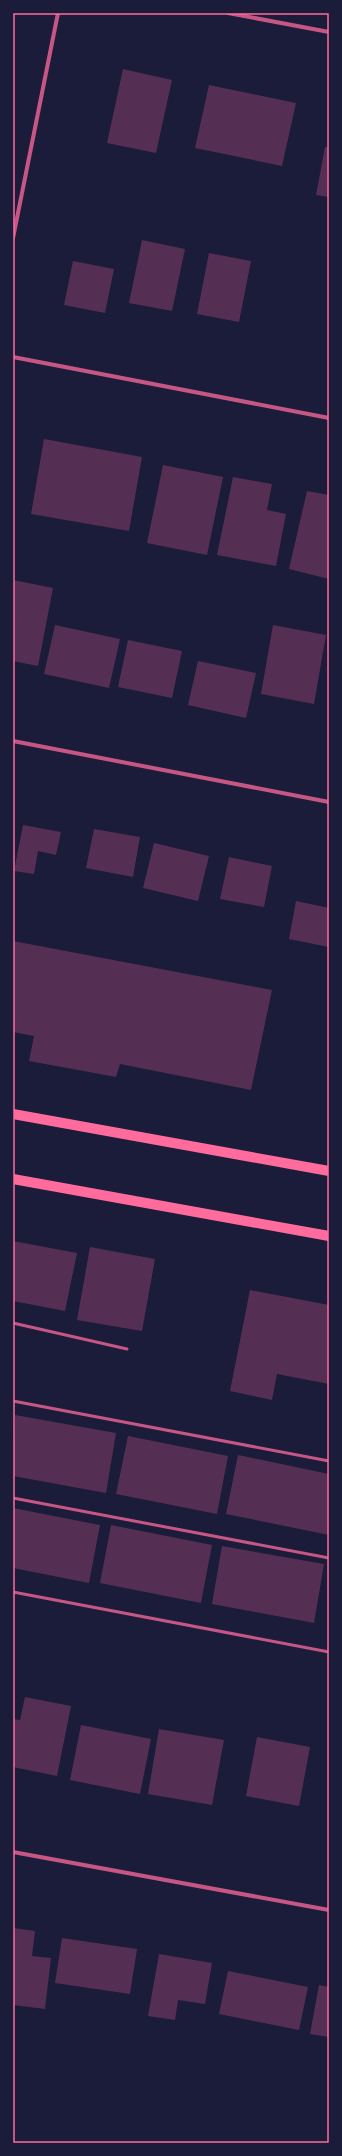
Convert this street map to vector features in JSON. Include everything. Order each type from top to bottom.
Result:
[{"type":"main road","points":[[13,1114],[329,1171]]},
{"type":"main road","points":[[13,1179],[329,1236]]},
{"type":"street","points":[[13,238],[58,13]]},
{"type":"street","points":[[228,13],[329,32]]},
{"type":"street","points":[[13,357],[329,418]]},
{"type":"street","points":[[13,741],[329,802]]},
{"type":"street","points":[[13,1852],[329,1910]]},
{"type":"lane","points":[[13,1323],[127,1350]]},
{"type":"lane","points":[[13,1401],[329,1461]]},
{"type":"lane","points":[[13,1498],[329,1558]]},
{"type":"lane","points":[[13,1592],[329,1652]]},
{"type":"building","points":[[123,69],[172,80],[156,153],[107,143]]},
{"type":"building","points":[[209,85],[296,103],[282,166],[195,148]]},
{"type":"building","points":[[325,147],[329,147],[329,197],[316,195]]},
{"type":"building","points":[[142,240],[185,249],[172,311],[129,303]]},
{"type":"building","points":[[209,253],[251,261],[239,322],[197,314]]},
{"type":"building","points":[[73,261],[114,269],[105,313],[64,305]]},
{"type":"building","points":[[44,439],[142,457],[129,531],[31,514]]},
{"type":"building","points":[[163,465],[223,477],[207,555],[147,543]]},
{"type":"building","points":[[233,477],[272,484],[267,510],[286,514],[276,566],[217,555]]},
{"type":"building","points":[[307,491],[329,495],[329,579],[289,569]]},
{"type":"building","points":[[13,580],[53,588],[38,666],[13,661]]},
{"type":"building","points":[[55,625],[120,639],[109,688],[44,674]]},
{"type":"building","points":[[273,625],[326,635],[314,704],[261,694]]},
{"type":"building","points":[[128,640],[182,651],[172,698],[118,687]]},
{"type":"building","points":[[198,661],[256,673],[246,718],[188,705]]},
{"type":"building","points":[[23,825],[61,832],[56,855],[38,851],[34,874],[14,871]]},
{"type":"building","points":[[94,829],[140,837],[133,877],[86,868]]},
{"type":"building","points":[[154,843],[209,856],[198,901],[143,888]]},
{"type":"building","points":[[229,857],[272,866],[264,907],[220,899]]},
{"type":"building","points":[[296,901],[329,908],[329,947],[289,939]]},
{"type":"building","points":[[13,941],[272,990],[251,1090],[120,1064],[116,1077],[29,1061],[34,1036],[13,1032]]},
{"type":"building","points":[[13,1241],[77,1253],[65,1311],[13,1301]]},
{"type":"building","points":[[90,1247],[155,1259],[142,1331],[77,1320]]},
{"type":"building","points":[[250,1290],[329,1305],[329,1384],[277,1374],[272,1400],[230,1391]]},
{"type":"building","points":[[15,1415],[116,1433],[106,1493],[13,1476]]},
{"type":"building","points":[[128,1436],[228,1456],[217,1514],[116,1494]]},
{"type":"building","points":[[238,1455],[329,1474],[329,1535],[226,1514]]},
{"type":"building","points":[[13,1508],[100,1525],[89,1583],[13,1568]]},
{"type":"building","points":[[111,1525],[212,1545],[201,1603],[100,1583]]},
{"type":"building","points":[[222,1546],[324,1564],[314,1623],[212,1604]]},
{"type":"building","points":[[25,1697],[71,1706],[57,1776],[13,1767],[13,1719],[20,1720]]},
{"type":"building","points":[[81,1725],[151,1739],[140,1794],[70,1780]]},
{"type":"building","points":[[159,1729],[224,1740],[212,1805],[148,1794]]},
{"type":"building","points":[[257,1737],[310,1747],[299,1806],[246,1796]]},
{"type":"building","points":[[13,1928],[35,1931],[32,1956],[51,1958],[45,2009],[13,2005]]},
{"type":"building","points":[[62,1938],[137,1949],[130,1994],[55,1983]]},
{"type":"building","points":[[159,1954],[212,1963],[205,2004],[178,2000],[175,2020],[148,2016]]},
{"type":"building","points":[[228,1971],[308,1987],[299,2030],[219,2014]]},
{"type":"building","points":[[319,1985],[329,1987],[329,2037],[310,2034]]}]
